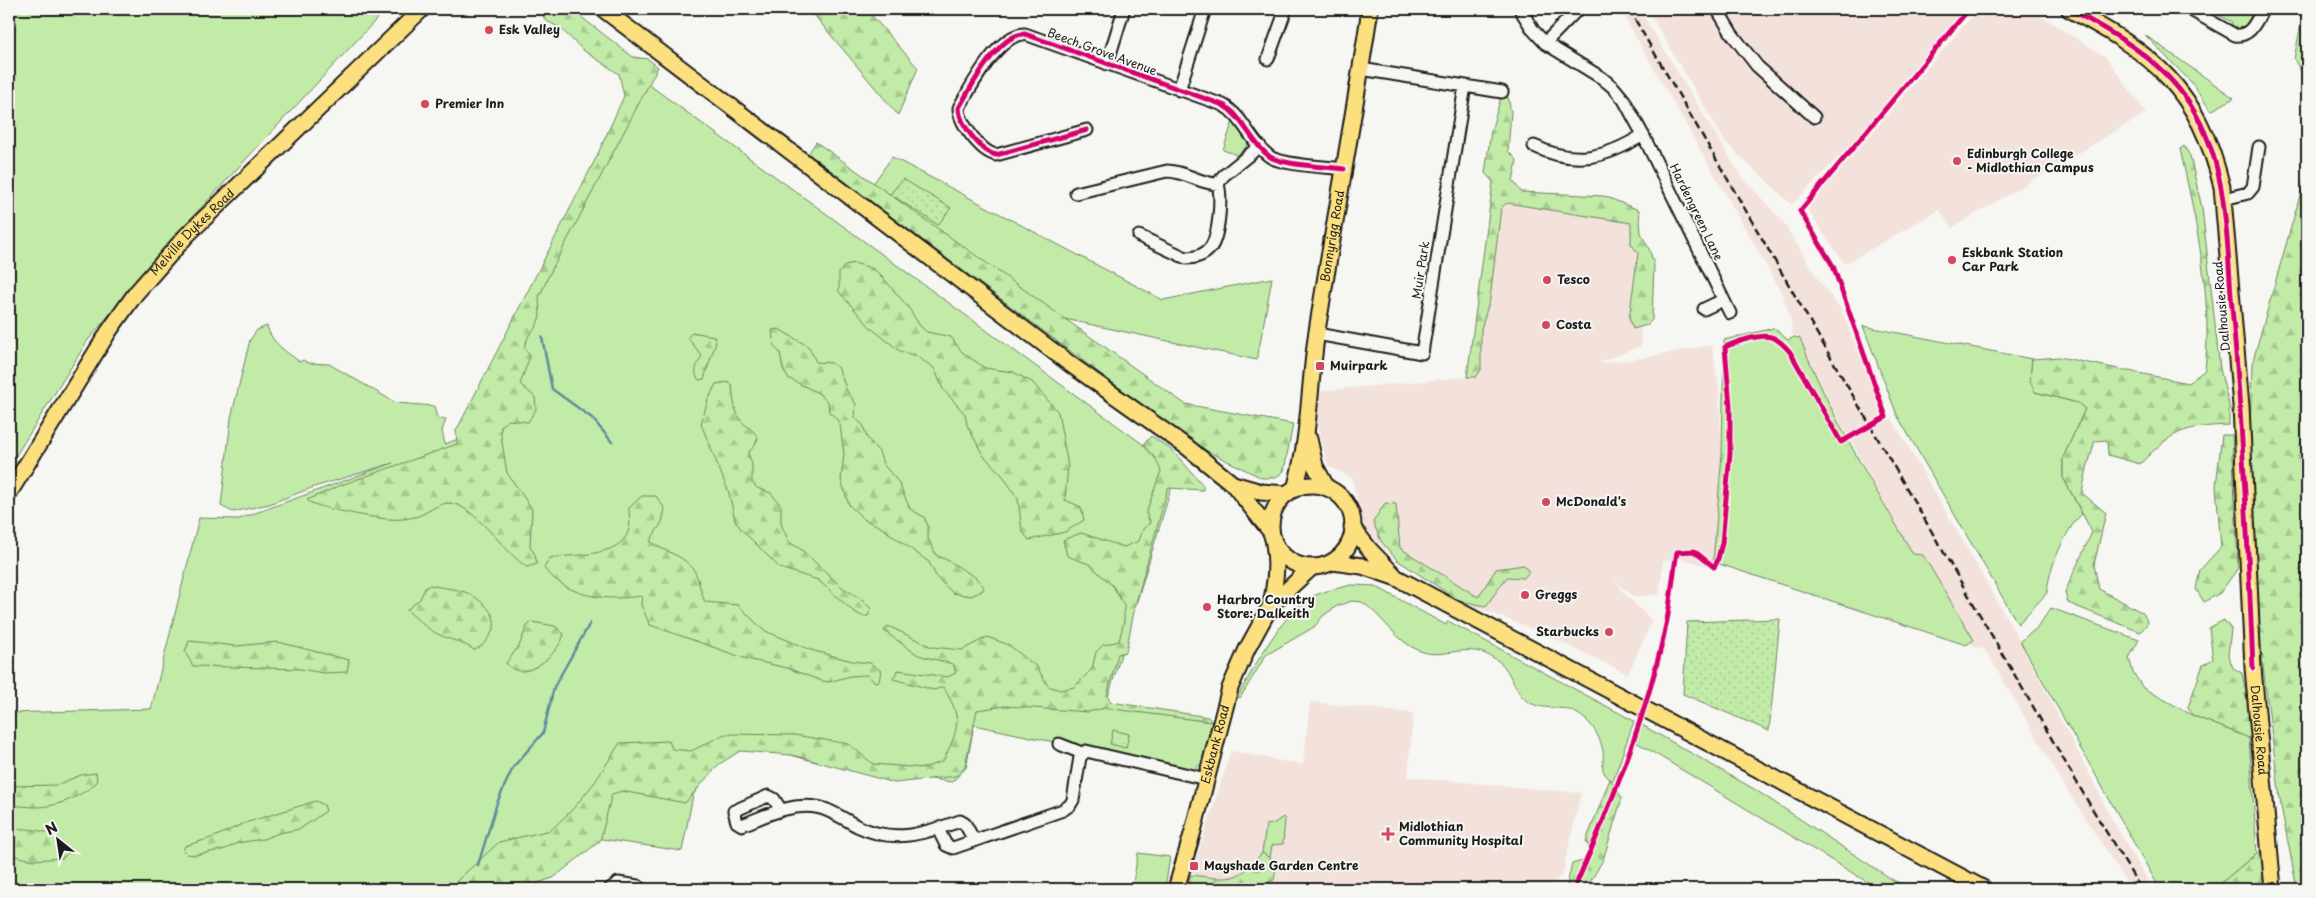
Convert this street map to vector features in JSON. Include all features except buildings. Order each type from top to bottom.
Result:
[{"type":"main road","name":"Melville Dykes Road","points":[[9,493],[109,331],[136,293],[163,261],[422,9]]},
{"type":"main road","points":[[603,9],[1063,358],[1187,447],[1233,484],[1289,560],[1311,568],[1333,562],[1362,566],[1397,578],[1984,889]]},
{"type":"main road","name":"Bonnyrigg Road","points":[[1290,492],[1307,433],[1317,334],[1370,9]]},
{"type":"main road","name":"Dalhousie Road","points":[[2069,9],[2112,32],[2150,58],[2176,86],[2191,106],[2203,128],[2215,158],[2224,199],[2241,406],[2253,668],[2273,889]]},
{"type":"main road","name":"Bonnyrigg Road","points":[[1307,433],[1316,466],[1327,488]]},
{"type":"main road","points":[[1233,484],[1261,492],[1290,492],[1311,485],[1327,488],[1338,494],[1351,514],[1352,527],[1349,542],[1343,552],[1333,562]]},
{"type":"main road","points":[[1272,537],[1275,509],[1290,492]]},
{"type":"main road","points":[[1352,527],[1370,550],[1397,578]]},
{"type":"main road","name":"Eskbank Road","points":[[1271,605],[1277,558],[1272,537]]},
{"type":"main road","name":"Eskbank Road","points":[[1176,889],[1235,674],[1271,605],[1311,568]]},
{"type":"street","points":[[1107,64],[1124,9]]},
{"type":"street","points":[[1179,90],[1205,9]]},
{"type":"street","points":[[1273,53],[1286,9]]},
{"type":"street","name":"Hardengreen Lane","points":[[1520,9],[1533,30],[1545,43],[1614,88],[1624,100],[1644,135],[1730,313]]},
{"type":"street","points":[[1545,43],[1578,9]]},
{"type":"street","points":[[1717,9],[1732,34],[1756,66],[1814,117]]},
{"type":"street","points":[[2189,9],[2235,35],[2240,35],[2251,29],[2263,9]]},
{"type":"street","name":"Beech Grove Avenue","points":[[1081,136],[996,155],[991,154],[963,124],[959,115],[959,108],[984,65],[1014,36],[1019,34],[1230,109],[1270,158],[1276,161],[1344,169]]},
{"type":"street","points":[[1361,69],[1502,92]]},
{"type":"street","name":"Muir Park","points":[[1317,334],[1422,353],[1465,86]]},
{"type":"street","points":[[1534,146],[1552,155],[1574,159],[1609,152],[1644,135]]},
{"type":"street","points":[[1139,236],[1186,258],[1193,258],[1202,254],[1211,247],[1214,240],[1222,202],[1218,184],[1223,176],[1260,146]]},
{"type":"street","points":[[2224,199],[2248,193],[2253,187],[2251,166],[2259,147]]},
{"type":"street","points":[[1076,193],[1166,171],[1180,173],[1210,184],[1218,184]]},
{"type":"street","points":[[1704,309],[1723,300]]},
{"type":"street","points":[[1059,744],[1082,753],[1091,750],[1206,779]]},
{"type":"street","points":[[938,829],[949,848],[983,839],[1066,808],[1073,800],[1082,753]]},
{"type":"street","points":[[781,810],[800,807],[822,808],[876,835],[888,837],[907,836],[963,822],[974,840]]},
{"type":"street","points":[[610,889],[618,883],[638,886],[641,889]]},
{"type":"shaded area","points":[[1620,9],[1639,9],[1741,176],[1783,222],[1820,282],[1842,311],[1885,420],[1892,419],[2012,627],[2112,820],[2153,889],[2131,889],[2067,790],[1991,659],[1984,649],[1975,647],[1969,641],[1913,555],[1812,371],[1799,336],[1792,335],[1791,321],[1782,293]]},
{"type":"shaded area","points":[[1647,9],[1963,9],[1852,143],[1792,205],[1726,143]]},
{"type":"shaded area","name":"Edinburgh College - Midlothian Campus","points":[[1982,9],[2030,9],[2106,57],[2146,113],[1952,228],[1939,210],[1845,264],[1807,209],[1966,23]]},
{"type":"shaded area","points":[[1492,190],[1604,196],[1639,210],[1641,233],[1641,346],[1598,363],[1629,360],[1712,345],[1719,389],[1722,454],[1713,562],[1708,566],[1681,559],[1663,561],[1659,595],[1634,596],[1621,587],[1614,577],[1621,590],[1652,621],[1628,674],[1540,632],[1460,601],[1397,560],[1365,531],[1352,478],[1328,466],[1317,426],[1320,391],[1467,377]]},
{"type":"shaded area","name":"Midlothian Community Hospital","points":[[1310,702],[1413,713],[1408,777],[1581,793],[1562,876],[1544,889],[1253,889],[1228,879],[1191,875],[1231,751],[1303,765]]},
{"type":"green space","points":[[9,9],[386,9],[183,227],[88,340],[15,457],[9,456]]},
{"type":"green space","points":[[540,9],[571,9],[633,57],[648,59],[658,67],[549,275],[539,298],[540,316],[524,347],[530,356],[520,384],[535,397],[536,409],[528,422],[509,420],[501,426],[507,473],[532,509],[530,546],[537,564],[527,567],[518,561],[468,511],[458,505],[445,503],[415,517],[391,519],[332,509],[307,500],[344,484],[457,444],[456,431],[596,158],[624,96],[619,74],[583,50],[560,28],[545,20]]},
{"type":"green space","points":[[809,9],[866,9],[918,68],[898,115]]},
{"type":"green space","points":[[2201,9],[2255,9],[2243,30],[2232,26],[2232,22],[2216,14],[2211,16]]},
{"type":"green space","points":[[2304,9],[2307,9],[2307,82],[2294,59]]},
{"type":"green space","points":[[2145,35],[2234,98],[2211,111],[2192,83]]},
{"type":"green space","points":[[641,79],[1177,469],[1105,707],[1212,722],[1201,764],[1191,771],[974,725],[966,768],[952,782],[816,762],[734,739],[693,795],[682,851],[595,838],[521,889],[9,889],[9,713],[151,709],[199,518],[239,519],[393,463],[314,487],[269,504],[233,512],[221,506],[231,418],[250,340],[257,330],[267,326],[276,342],[300,362],[303,360],[308,363],[329,364],[396,403],[434,406],[437,418],[446,419],[442,431],[445,444],[461,438]]},
{"type":"green space","points":[[1501,97],[1508,97],[1511,112],[1508,151],[1517,160],[1513,181],[1521,192],[1604,196],[1639,210],[1641,233],[1650,251],[1654,265],[1652,320],[1647,325],[1633,329],[1629,319],[1638,253],[1631,244],[1631,223],[1507,203],[1501,208],[1490,299],[1481,329],[1481,370],[1476,377],[1467,377],[1493,182],[1485,173],[1491,131]]},
{"type":"green space","points":[[1233,121],[1248,142],[1246,147],[1237,155],[1223,150]]},
{"type":"green space","points":[[816,142],[1185,404],[1293,424],[1284,471],[1275,478],[1262,478],[1195,445],[808,154]]},
{"type":"green space","points":[[2184,146],[2190,156],[2202,208],[2220,369],[2229,405],[2229,425],[2200,427],[2180,432],[2161,444],[2140,464],[2108,455],[2107,440],[2095,441],[2082,493],[2106,513],[2094,565],[2099,589],[2143,613],[2148,623],[2140,632],[2068,603],[2065,592],[2092,532],[2063,477],[2063,458],[2085,409],[2078,403],[2035,392],[2030,381],[2032,359],[2059,357],[2188,383],[2205,370],[2207,315],[2205,287],[2192,203],[2180,149]]},
{"type":"green space","points":[[892,157],[1163,300],[1272,278],[1257,360],[1060,318],[873,184]]},
{"type":"green space","points":[[2307,171],[2307,445],[2298,456],[2307,482],[2307,889],[2297,889],[2281,806],[2262,659],[2248,507],[2252,364]]},
{"type":"green space","points":[[903,179],[951,208],[938,225],[890,194]]},
{"type":"green space","points":[[854,263],[874,269],[908,307],[920,326],[927,332],[951,337],[962,352],[985,368],[1013,372],[1032,382],[1058,412],[1068,466],[1065,500],[1081,507],[1084,520],[1065,532],[1029,540],[1022,531],[1018,499],[1003,476],[983,455],[967,425],[965,414],[943,389],[934,368],[916,356],[900,351],[871,328],[839,292],[839,273],[845,265]]},
{"type":"green space","points":[[1863,326],[2032,359],[2030,381],[2035,392],[2078,403],[2085,409],[2063,458],[2063,477],[2082,514],[2058,551],[2050,573],[2047,593],[2018,624],[1897,415]]},
{"type":"green space","points":[[1774,328],[1788,340],[1794,337],[1800,338],[1824,394],[1852,448],[1913,554],[1923,555],[1974,640],[1966,645],[1713,562],[1722,454],[1724,340]]},
{"type":"green space","points":[[779,329],[809,347],[816,362],[831,363],[838,367],[847,391],[856,404],[855,418],[863,425],[867,438],[879,452],[883,464],[899,483],[910,509],[924,517],[928,526],[928,538],[936,555],[976,578],[984,587],[982,591],[971,596],[953,593],[937,578],[929,562],[879,526],[865,520],[849,505],[841,480],[844,454],[840,425],[829,412],[828,402],[818,393],[788,378],[783,369],[780,353],[774,346],[772,330]]},
{"type":"green space","points":[[692,332],[714,336],[716,342],[704,379],[699,380],[696,371],[702,356],[688,338]]},
{"type":"green space","points":[[727,382],[732,385],[738,416],[758,438],[748,453],[752,464],[752,482],[757,488],[771,493],[781,506],[781,524],[789,542],[802,550],[843,588],[863,600],[871,609],[868,616],[862,616],[853,611],[818,580],[780,568],[741,529],[735,520],[729,493],[701,424],[708,400],[716,384]]},
{"type":"green space","points":[[2222,435],[2232,435],[2238,568],[2220,593],[2204,602],[2196,589],[2200,570],[2221,547],[2216,486]]},
{"type":"green space","points":[[1151,436],[1172,450],[1203,485],[1203,490],[1168,488],[1135,606],[1126,652],[1118,654],[1107,695],[1111,702],[1208,717],[1212,722],[1105,708],[1088,712],[1005,706],[977,710],[965,767],[956,776],[895,783],[792,755],[740,751],[718,765],[685,803],[622,791],[612,794],[600,841],[553,878],[520,889],[448,889],[499,842],[551,830],[572,810],[595,782],[620,743],[669,741],[672,749],[691,751],[725,734],[795,735],[849,744],[873,764],[924,768],[943,761],[953,740],[956,716],[954,707],[943,687],[934,690],[893,679],[898,670],[947,677],[956,673],[953,664],[918,655],[884,631],[888,626],[932,647],[962,650],[987,637],[1009,645],[1037,667],[1048,686],[1060,690],[1074,687],[1092,669],[1096,652],[1103,645],[1119,641],[1124,621],[1124,605],[1113,586],[1089,564],[1067,556],[1063,540],[1081,533],[1124,547],[1139,541],[1143,529],[1150,523],[1146,513],[1161,471],[1156,459],[1143,445]]},
{"type":"green space","points":[[642,496],[656,496],[665,509],[662,522],[650,541],[680,557],[691,566],[697,576],[705,602],[738,605],[763,630],[811,650],[852,661],[870,663],[881,671],[879,681],[875,682],[867,675],[850,676],[829,682],[822,681],[787,668],[747,659],[650,625],[641,605],[642,596],[615,598],[588,595],[564,586],[544,568],[550,558],[605,551],[615,546],[623,540],[628,532],[630,523],[629,508]]},
{"type":"green space","points":[[1385,503],[1396,504],[1400,548],[1478,597],[1496,569],[1524,565],[1529,572],[1524,578],[1507,577],[1486,606],[1460,601],[1397,560],[1381,541],[1373,522]]},
{"type":"green space","points":[[430,585],[465,592],[476,598],[491,612],[494,624],[493,630],[488,639],[477,649],[474,650],[426,627],[407,610],[420,599],[425,588]]},
{"type":"green space","points":[[1351,585],[1375,586],[1446,625],[1448,621],[1634,721],[1613,781],[1603,771],[1603,751],[1599,738],[1591,725],[1578,714],[1566,709],[1542,707],[1528,702],[1522,697],[1503,665],[1486,654],[1466,651],[1439,654],[1420,651],[1411,647],[1362,602],[1352,601],[1337,606],[1323,616],[1314,627],[1266,655],[1240,698],[1238,696],[1272,638],[1294,611],[1318,594]]},
{"type":"green space","points":[[2051,608],[2139,640],[2129,658],[2133,672],[2143,688],[2192,715],[2249,738],[2257,853],[2214,889],[2160,889],[2020,641],[2037,628]]},
{"type":"green space","points":[[1780,619],[1769,731],[1683,694],[1687,622]]},
{"type":"green space","points":[[2224,620],[2231,629],[2228,655],[2233,668],[2242,673],[2253,731],[2249,738],[2192,715],[2188,707],[2203,665],[2213,659],[2209,628]]},
{"type":"green space","points":[[532,622],[555,626],[564,634],[561,642],[540,665],[522,671],[513,669],[506,663],[519,646],[527,626]]},
{"type":"green space","points":[[189,641],[236,646],[278,642],[349,660],[347,672],[323,673],[301,669],[193,666],[185,652]]},
{"type":"green space","points":[[1642,725],[1754,789],[1893,880],[1913,889],[1879,889],[1636,742]]},
{"type":"green space","points":[[1113,730],[1129,734],[1126,748],[1110,744]]},
{"type":"green space","points":[[96,773],[97,782],[69,800],[53,805],[36,807],[9,806],[9,786],[56,785],[81,775]]},
{"type":"green space","points":[[1610,779],[1622,798],[1603,860],[1586,889],[1566,889],[1572,864],[1586,860],[1589,848],[1586,841]]},
{"type":"green space","points":[[316,801],[324,805],[326,811],[300,829],[279,833],[263,839],[237,843],[226,849],[195,855],[187,854],[183,850],[185,846],[214,837],[245,823]]},
{"type":"green space","points":[[1283,817],[1285,819],[1283,844],[1272,845],[1270,858],[1262,853],[1266,825],[1273,824]]},
{"type":"green space","points":[[9,828],[35,830],[51,834],[58,838],[68,853],[63,858],[34,860],[9,855]]},
{"type":"green space","points":[[2261,850],[2264,889],[2214,889],[2257,853]]},
{"type":"green space","points":[[1138,853],[1170,857],[1165,889],[1132,889]]},
{"type":"green space","points":[[1262,853],[1277,862],[1274,880],[1262,886],[1263,889],[1185,889],[1191,875],[1223,878],[1238,875]]},
{"type":"waterway","points":[[542,337],[552,389],[592,418],[612,442]]},
{"type":"waterway","points":[[478,865],[497,803],[509,776],[514,766],[543,733],[554,687],[590,623]]},
{"type":"railway","points":[[1629,9],[2090,805],[2141,889]]},
{"type":"cycle path","points":[[1574,889],[1628,757],[1650,689],[1667,620],[1677,552],[1694,551],[1714,567],[1717,562],[1722,543],[1730,453],[1730,406],[1725,347],[1741,341],[1766,336],[1777,339],[1782,343],[1790,352],[1841,442],[1886,417],[1833,266],[1800,211],[1969,9]]},
{"type":"cycle path","points":[[2069,9],[2121,39],[2166,75],[2191,106],[2213,153],[2224,203],[2242,443],[2253,668]]},
{"type":"cycle path","points":[[1087,130],[996,155],[990,153],[972,136],[963,121],[959,108],[986,63],[1005,42],[1015,36],[1025,34],[1223,105],[1236,116],[1262,150],[1274,159],[1293,164],[1344,169]]},
{"type":"place","name":"Esk Valley","points":[[489,30]]},
{"type":"place","name":"Premier Inn","points":[[425,104]]},
{"type":"place","name":"Edinburgh College - Midlothian Campus","points":[[1957,161]]},
{"type":"place","name":"Eskbank Station Car Park","points":[[1952,260]]},
{"type":"place","name":"Tesco","points":[[1547,280]]},
{"type":"place","name":"Costa","points":[[1546,325]]},
{"type":"place","name":"Muirpark","points":[[1320,366]]},
{"type":"place","name":"McDonald's","points":[[1546,502]]},
{"type":"place","name":"Greggs","points":[[1525,595]]},
{"type":"place","name":"Harbro Country Store: Dalkeith","points":[[1207,607]]},
{"type":"place","name":"Starbucks","points":[[1609,632]]},
{"type":"place","name":"Midlothian Community Hospital","points":[[1388,834]]},
{"type":"place","name":"Mayshade Garden Centre","points":[[1194,866]]}]
